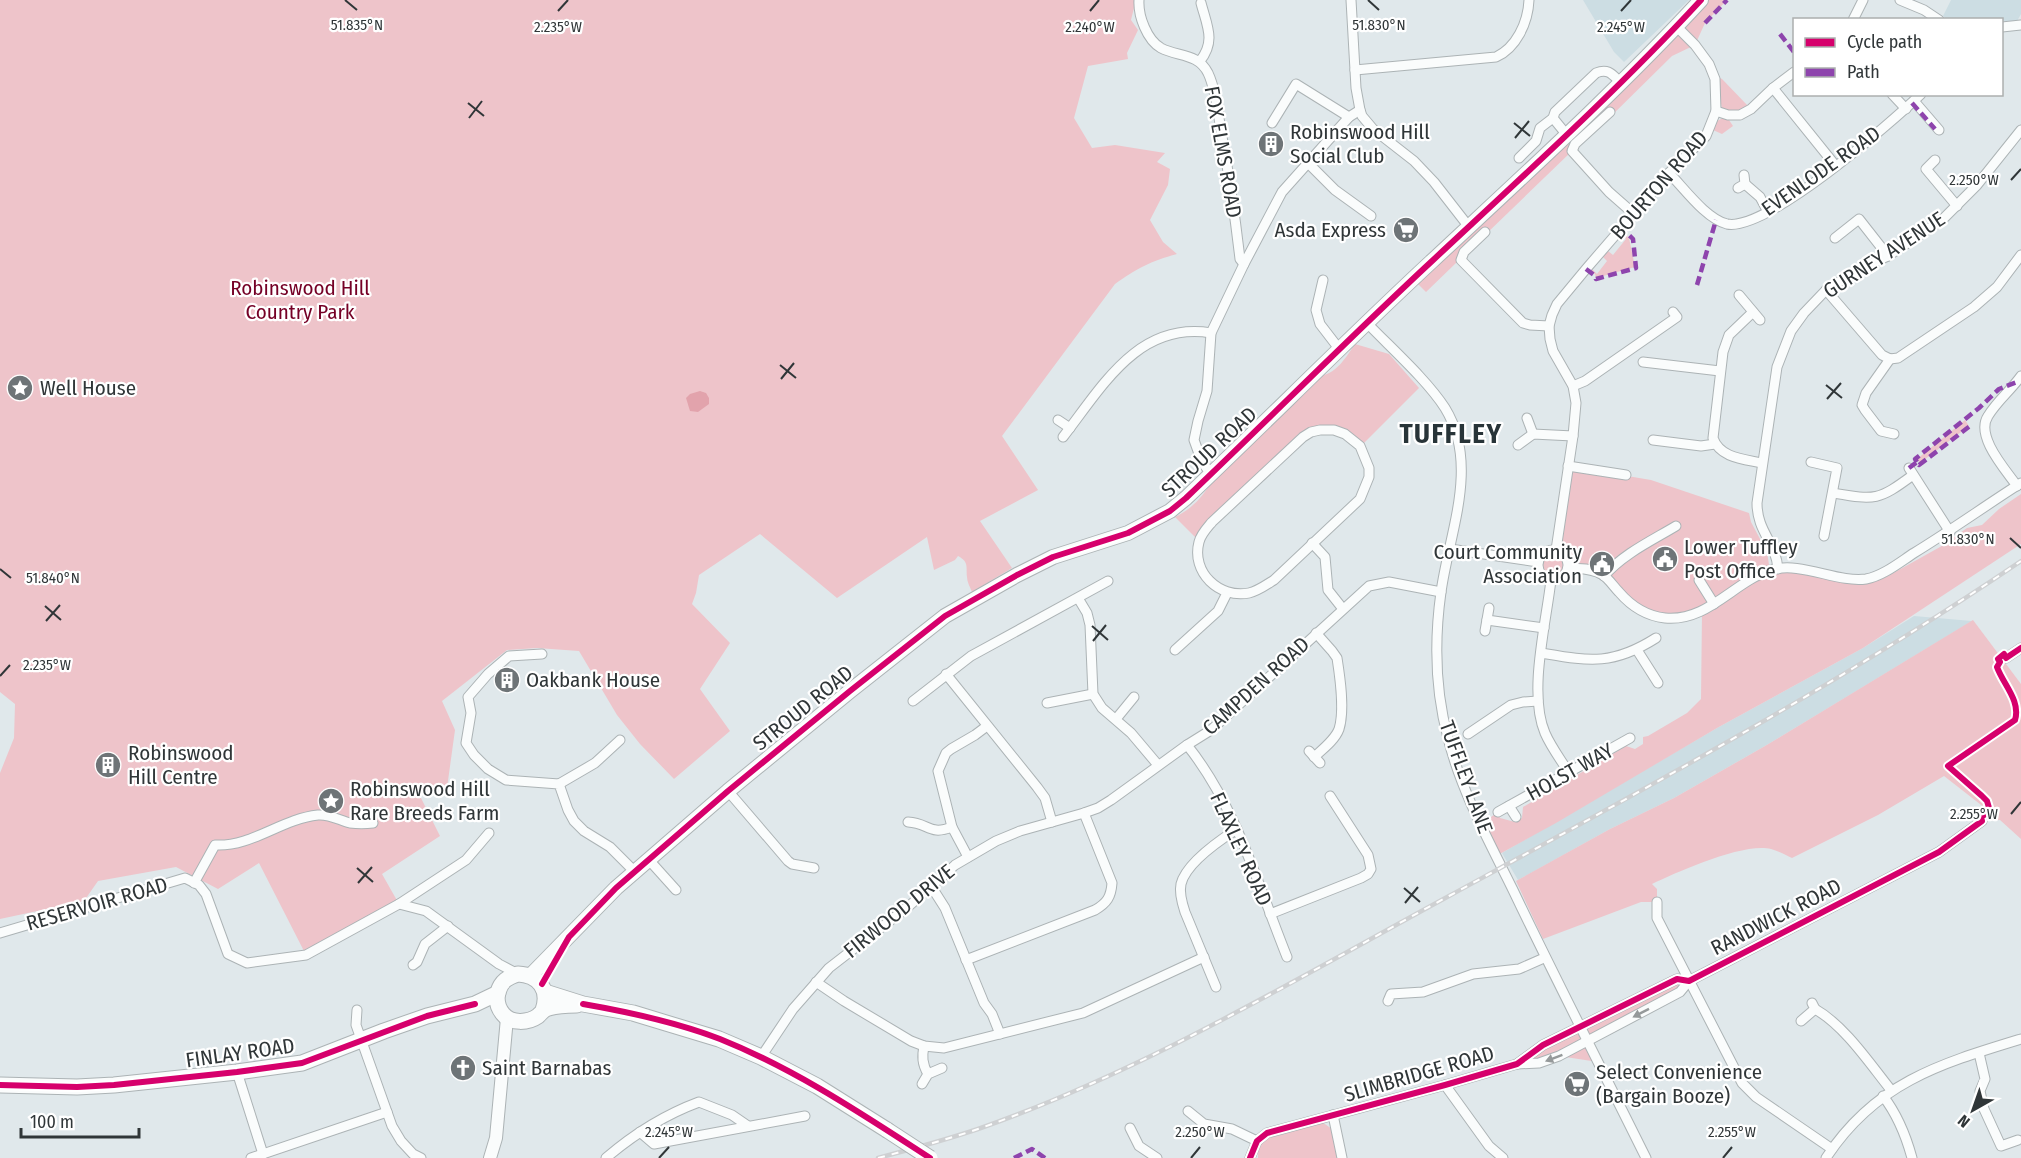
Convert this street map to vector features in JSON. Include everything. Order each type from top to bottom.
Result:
[{"type":"highway","name":"FINLAY ROAD","points":[[0,1085],[96,1086],[302,1063],[427,1016],[518,991]]},
{"type":"highway","points":[[518,991],[633,1013],[719,1039],[761,1057],[832,1095],[924,1154]]},
{"type":"highway","points":[[518,991],[546,998],[543,1010],[538,1016],[515,1022],[518,991]]},
{"type":"highway","points":[[543,1010],[583,1004]]},
{"type":"main road","name":"STROUD ROAD","points":[[518,991],[616,888],[728,791],[945,616],[1053,557],[1128,533],[1155,519],[1186,498],[1677,27],[1701,0]]},
{"type":"main road","points":[[490,1158],[496,1138],[502,1070],[518,991]]},
{"type":"main road","points":[[505,1053],[518,1030],[528,1020]]},
{"type":"street","points":[[1350,0],[1354,70],[1360,110],[1365,120],[1414,161],[1434,182],[1469,227]]},
{"type":"street","points":[[1354,70],[1496,57],[1511,48],[1528,13],[1529,0]]},
{"type":"street","points":[[1855,18],[1863,0]]},
{"type":"street","points":[[1900,0],[1936,18]]},
{"type":"street","name":"FOX ELMS ROAD","points":[[1139,2],[1143,27],[1160,47],[1193,57],[1200,61],[1208,73],[1234,200],[1240,259],[1244,264]]},
{"type":"street","points":[[1200,61],[1209,48],[1210,39],[1201,3]]},
{"type":"street","points":[[2003,27],[2021,25]]},
{"type":"street","name":"BOURTON ROAD","points":[[1549,326],[1557,304],[1669,173],[1706,136],[1716,111],[1715,79],[1709,64],[1695,45],[1677,27]]},
{"type":"street","points":[[1519,158],[1536,141],[1540,128],[1553,118],[1555,112],[1596,74],[1603,70],[1609,71],[1620,82]]},
{"type":"street","points":[[1716,111],[1728,115],[1740,114],[1751,109],[1793,73]]},
{"type":"street","points":[[1272,123],[1296,84],[1349,117]]},
{"type":"street","points":[[1773,88],[1835,165]]},
{"type":"street","points":[[1894,96],[1906,109]]},
{"type":"street","name":"EVENLODE ROAD","points":[[1669,173],[1716,220],[1729,224],[1741,223],[1768,212],[1818,179],[1917,98],[1939,130]]},
{"type":"street","name":"FOX ELMS ROAD","points":[[1211,474],[1202,462],[1194,440],[1207,391],[1211,333],[1282,192],[1349,117],[1360,110]]},
{"type":"street","points":[[1610,112],[1575,144],[1572,151],[1609,192],[1634,214]]},
{"type":"street","points":[[1553,118],[1566,134]]},
{"type":"street","name":"GURNEY AVENUE","points":[[1778,569],[1777,557],[1759,524],[1757,515],[1759,482],[1777,368],[1791,331],[1826,290],[1888,256],[1923,233],[1957,206],[2021,130]]},
{"type":"street","points":[[2012,142],[2021,149]]},
{"type":"street","points":[[1935,160],[1926,169],[1957,206]]},
{"type":"street","points":[[1308,163],[1335,190],[1371,216]]},
{"type":"street","points":[[1743,183],[1760,197],[1768,212]]},
{"type":"street","points":[[1835,238],[1859,219],[1888,256]]},
{"type":"street","points":[[1485,232],[1464,252],[1461,260],[1523,323],[1549,326],[1553,351],[1573,386],[1576,403],[1574,436],[1556,550]]},
{"type":"street","points":[[1826,290],[1882,355],[1890,359],[1898,358],[1974,307],[1996,287],[2021,255]]},
{"type":"street","points":[[1320,283],[1316,310],[1320,324],[1340,350]]},
{"type":"street","points":[[1739,295],[1760,320]]},
{"type":"street","points":[[1573,386],[1585,381],[1677,317],[1673,312]]},
{"type":"street","points":[[1753,312],[1729,335],[1723,352],[1713,438],[1720,450],[1762,463]]},
{"type":"street","name":"TUFFLEY LANE","points":[[1367,323],[1445,408],[1456,432],[1461,456],[1461,484],[1441,592],[1436,663],[1438,694],[1448,740],[1479,822],[1544,958],[1647,1158]]},
{"type":"street","points":[[1063,437],[1129,356],[1164,337],[1186,332],[1211,333]]},
{"type":"street","points":[[1890,359],[1866,393],[1863,405],[1881,430],[1894,434]]},
{"type":"street","points":[[1643,362],[1720,371]]},
{"type":"street","points":[[1568,569],[1565,556],[1556,550],[1543,554],[1538,562],[1541,574],[1551,580],[1561,578],[1568,569],[1582,568],[1604,576],[1632,604],[1654,616],[1683,618],[1702,612],[1752,579],[1778,569],[1793,568],[1866,579],[1885,571],[1950,532],[2019,485],[1989,445],[1984,426],[1987,417],[2021,376]]},
{"type":"street","points":[[1527,418],[1533,434]]},
{"type":"street","points":[[1058,420],[1070,428]]},
{"type":"street","points":[[1334,430],[1345,434],[1360,446],[1369,468],[1369,477],[1360,499],[1312,543],[1274,580],[1250,593],[1227,593],[1210,582],[1199,563],[1199,541],[1212,522],[1303,437],[1311,432],[1334,430]]},
{"type":"street","points":[[1518,445],[1533,434],[1574,436]]},
{"type":"street","points":[[1653,440],[1701,446],[1715,444]]},
{"type":"street","points":[[1662,452],[1664,442]]},
{"type":"street","points":[[1811,462],[1837,468],[1824,536]]},
{"type":"street","points":[[1568,466],[1626,475]]},
{"type":"street","points":[[1833,493],[1867,498],[1877,497],[1886,494],[1911,472],[1950,532]]},
{"type":"street","points":[[1604,576],[1627,555],[1676,526]]},
{"type":"street","points":[[1312,543],[1325,557],[1329,593],[1343,609]]},
{"type":"street","points":[[1450,549],[1538,562]]},
{"type":"street","points":[[1551,580],[1541,653],[1538,701],[1545,734],[1569,773]]},
{"type":"street","points":[[1699,580],[1714,604]]},
{"type":"street","points":[[913,701],[971,656],[1108,581]]},
{"type":"street","name":"CAMPDEN ROAD","points":[[1079,814],[1098,808],[1111,800],[1211,730],[1369,586],[1389,582],[1441,592]]},
{"type":"street","points":[[1175,650],[1218,611],[1227,593]]},
{"type":"street","points":[[1078,598],[1087,613],[1090,625],[1093,694],[1102,708],[1137,740],[1158,765]]},
{"type":"street","points":[[1485,631],[1489,608]]},
{"type":"street","points":[[1487,620],[1544,628]]},
{"type":"street","points":[[1314,757],[1333,740],[1339,729],[1341,714],[1337,658],[1316,633]]},
{"type":"street","points":[[1541,653],[1593,660],[1613,659],[1637,650],[1656,639]]},
{"type":"street","points":[[2010,656],[2021,648]]},
{"type":"street","points":[[1637,650],[1658,683]]},
{"type":"street","points":[[542,654],[509,656],[488,674],[468,697],[471,713],[466,743],[474,755],[488,769],[506,780],[559,784],[595,763],[621,739]]},
{"type":"street","points":[[946,674],[1037,787],[1044,798],[1052,822]]},
{"type":"street","points":[[923,693],[930,702]]},
{"type":"street","points":[[1047,703],[1093,694]]},
{"type":"street","points":[[1116,719],[1134,697]]},
{"type":"street","points":[[1468,734],[1511,705],[1538,701]]},
{"type":"street","points":[[968,857],[952,827],[939,782],[938,770],[946,753],[987,726]]},
{"type":"street","name":"HOLST WAY","points":[[1498,812],[1630,738]]},
{"type":"street","name":"FLAXLEY ROAD","points":[[1187,745],[1203,767],[1237,829],[1287,957]]},
{"type":"street","points":[[559,784],[574,820],[584,831],[610,847],[635,872]]},
{"type":"street","points":[[728,791],[788,861],[792,864],[809,864]]},
{"type":"street","points":[[1270,914],[1361,878],[1371,869],[1368,855],[1330,796]]},
{"type":"street","name":"HOLST WAY","points":[[1509,806],[1516,817]]},
{"type":"street","points":[[966,960],[1106,904],[1111,894],[1112,883],[1079,814]]},
{"type":"street","name":"FIRWOOD DRIVE","points":[[761,1057],[784,1021],[816,982],[850,950],[909,906],[949,870],[968,857],[1012,835],[1079,814]]},
{"type":"street","name":"RESERVOIR ROAD","points":[[194,883],[214,845],[237,844],[280,826],[316,815],[325,815],[367,827]]},
{"type":"street","points":[[911,822],[941,832],[952,827]]},
{"type":"street","name":"RANDWICK ROAD","points":[[1587,1041],[1680,992],[1689,981],[1939,852],[1982,822]]},
{"type":"street","points":[[1216,987],[1185,912],[1181,899],[1181,885],[1185,875],[1195,863],[1216,843],[1237,829]]},
{"type":"street","name":"RESERVOIR ROAD","points":[[0,933],[184,878],[199,885],[206,894],[228,954],[247,963],[306,955],[399,904],[466,860],[489,833]]},
{"type":"street","points":[[649,860],[676,890]]},
{"type":"street","points":[[931,886],[945,908],[984,1003],[992,1014],[1000,1034]]},
{"type":"street","points":[[1657,902],[1657,918],[1742,1083],[1756,1097],[1832,1149]]},
{"type":"street","points":[[399,904],[426,910],[448,926],[499,964],[518,991]]},
{"type":"street","points":[[413,965],[417,962],[425,944],[448,926]]},
{"type":"street","points":[[816,982],[902,1036],[924,1046],[944,1048],[1083,1013],[1204,957]]},
{"type":"street","points":[[1388,994],[1423,992],[1473,974],[1520,969],[1544,958]]},
{"type":"street","points":[[499,964],[518,991]]},
{"type":"street","name":"RANDWICK ROAD","points":[[1580,1028],[1677,979],[1689,981]]},
{"type":"street","points":[[1801,1021],[1814,1006],[1842,1030],[1887,1093],[1912,1158]]},
{"type":"street","points":[[357,1010],[356,1025],[387,1112],[401,1141],[420,1158]]},
{"type":"street","name":"SLIMBRIDGE ROAD","points":[[1517,1064],[1543,1045],[1580,1028]]},
{"type":"street","points":[[1826,1158],[1860,1114],[1887,1093],[1945,1065],[2021,1039]]},
{"type":"street","name":"SLIMBRIDGE ROAD","points":[[1259,1139],[1267,1133],[1517,1064],[1539,1063],[1559,1056],[1587,1041]]},
{"type":"street","points":[[924,1046],[922,1056],[924,1068],[928,1074]]},
{"type":"street","points":[[1978,1053],[1985,1079],[1980,1090],[1984,1109],[2001,1146],[2018,1140]]},
{"type":"street","points":[[922,1084],[928,1074],[942,1068]]},
{"type":"street","points":[[237,1072],[263,1154]]},
{"type":"street","points":[[1445,1085],[1489,1146],[1503,1158]]},
{"type":"street","points":[[606,1158],[624,1142],[657,1120],[699,1102],[732,1115],[748,1126]]},
{"type":"street","points":[[1188,1111],[1204,1125],[1232,1129],[1259,1139],[1250,1158]]},
{"type":"street","points":[[251,1158],[387,1112]]},
{"type":"street","points":[[1333,1115],[1342,1158]]},
{"type":"street","points":[[640,1132],[654,1144],[805,1116]]},
{"type":"street","points":[[1130,1128],[1139,1146],[1157,1158]]},
{"type":"shaded area","points":[[1583,0],[1689,0],[1624,62],[1614,52]]},
{"type":"shaded area","points":[[1951,0],[2021,0],[2021,14],[2017,21],[2007,22],[2003,18],[1946,18],[1943,16]]},
{"type":"shaded area","points":[[700,391],[706,393],[709,404],[698,412],[690,411],[686,398]]},
{"type":"shaded area","points":[[1914,616],[1972,621],[1674,798],[1610,829],[1518,880],[1502,853],[1717,728],[1863,648]]},
{"type":"green space","name":"Robinswood Hill Country Park","points":[[0,0],[1136,0],[1131,20],[1138,30],[1127,53],[1128,59],[1088,66],[1074,118],[1092,148],[1115,145],[1165,153],[1157,162],[1170,169],[1168,185],[1150,220],[1163,242],[1177,254],[1144,266],[1115,284],[1002,436],[1038,490],[980,521],[1012,568],[972,592],[967,567],[962,558],[958,556],[955,560],[934,570],[927,537],[837,598],[760,534],[699,575],[692,604],[730,643],[700,689],[730,731],[674,779],[640,744],[617,715],[579,651],[537,648],[507,650],[442,701],[455,730],[447,788],[416,788],[440,836],[382,874],[399,904],[306,955],[259,863],[218,889],[176,867],[98,881],[84,901],[0,919],[0,773],[14,738],[15,704],[0,692]]},
{"type":"green space","points":[[1701,0],[1727,0],[1705,23],[1695,45],[1672,56],[1426,292],[1413,279]]},
{"type":"green space","points":[[1716,76],[1722,79],[1748,106],[1734,112],[1722,109]]},
{"type":"green space","points":[[1723,118],[1729,120],[1733,126],[1722,134],[1713,130],[1717,121]]},
{"type":"green space","points":[[1624,233],[1629,238],[1635,267],[1596,278],[1595,274],[1590,272],[1592,269],[1597,274],[1607,261],[1603,257],[1608,251],[1613,255],[1626,239],[1622,235]]},
{"type":"green space","points":[[1355,344],[1389,354],[1419,388],[1364,443],[1345,434],[1311,432],[1212,522],[1199,541],[1175,517],[1195,503],[1210,484],[1321,376],[1337,368]]},
{"type":"green space","points":[[1965,420],[1969,426],[1920,463],[1917,459]]},
{"type":"green space","points":[[1568,466],[1651,480],[1749,513],[1751,522],[1767,552],[1770,571],[1778,569],[1853,578],[1885,571],[1888,576],[1940,547],[1967,528],[1982,525],[1999,509],[2021,494],[2021,544],[1863,648],[1717,728],[1496,856],[1479,822],[1498,812],[1500,818],[1515,822],[1522,818],[1523,807],[1626,746],[1635,749],[1643,744],[1643,737],[1687,713],[1701,699],[1702,612],[1683,618],[1643,612],[1604,576],[1568,569],[1565,556],[1556,550]]},
{"type":"green space","points":[[1553,553],[1563,560],[1564,564],[1557,574],[1553,575],[1543,568],[1542,564],[1549,554]]},
{"type":"green space","points":[[1973,620],[2021,684],[2021,839],[2000,820],[1982,821],[1985,808],[1944,776],[1878,815],[1792,858],[1771,849],[1759,848],[1711,859],[1652,884],[1657,889],[1657,902],[1641,902],[1543,939],[1516,881],[1610,829],[1674,798],[1765,746]]},
{"type":"green space","points":[[1677,979],[1689,981],[1680,992],[1587,1040],[1598,1062],[1559,1056],[1517,1064]]},
{"type":"green space","points":[[1322,1122],[1332,1129],[1337,1158],[1258,1158],[1258,1149],[1263,1140]]},
{"type":"railway","points":[[878,1158],[966,1133],[1040,1106],[1160,1052],[1218,1022],[1811,694],[1952,607],[2021,561]]},
{"type":"marked path","points":[[1705,23],[1727,0]]},
{"type":"marked path","points":[[1780,34],[1793,51]]},
{"type":"marked path","points":[[1912,103],[1935,129]]},
{"type":"marked path","points":[[1697,285],[1716,220]]},
{"type":"marked path","points":[[1586,269],[1596,279],[1636,268],[1633,239],[1622,228]]},
{"type":"marked path","points":[[1917,462],[1915,459],[1999,389],[2017,382]]},
{"type":"marked path","points":[[1909,468],[1917,462],[1919,465],[1970,426]]},
{"type":"marked path","points":[[1014,1158],[1032,1149],[1045,1158]]},
{"type":"cycle path","points":[[542,984],[569,937],[616,888],[728,791],[945,616],[1053,557],[1128,533],[1170,511],[1186,498],[1369,320],[1603,100],[1701,0]]},
{"type":"cycle path","points":[[1250,1158],[1257,1141],[1267,1133],[1517,1064],[1543,1045],[1677,979],[1689,981],[1939,852],[1982,821],[1981,817],[1990,811],[1987,801],[1948,766],[2015,720],[2014,699],[1997,667],[2000,662],[1998,659],[2004,654],[2006,658],[2021,648]]},
{"type":"cycle path","points":[[0,1085],[77,1087],[114,1085],[302,1063],[427,1016],[475,1004]]},
{"type":"cycle path","points":[[583,1004],[669,1023],[720,1039],[748,1051],[828,1093],[930,1158]]},
{"type":"place","name":"Robinswood Hill Social Club","points":[[1271,144]]},
{"type":"place","name":"Asda Express","points":[[1406,230]]},
{"type":"place","name":"Well House","points":[[20,388]]},
{"type":"place","name":"Lower Tuffley Post Office","points":[[1665,559]]},
{"type":"place","name":"Court Community Association","points":[[1602,564]]},
{"type":"place","name":"Oakbank House","points":[[507,680]]},
{"type":"place","name":"Robinswood Hill Centre","points":[[108,765]]},
{"type":"place","name":"Robinswood Hill Rare Breeds Farm","points":[[331,801]]},
{"type":"place","name":"Saint Barnabas","points":[[463,1068]]},
{"type":"place","name":"Select Convenience (Bargain Booze)","points":[[1577,1084]]},
{"type":"district","name":"TUFFLEY","points":[[1451,434]]}]
